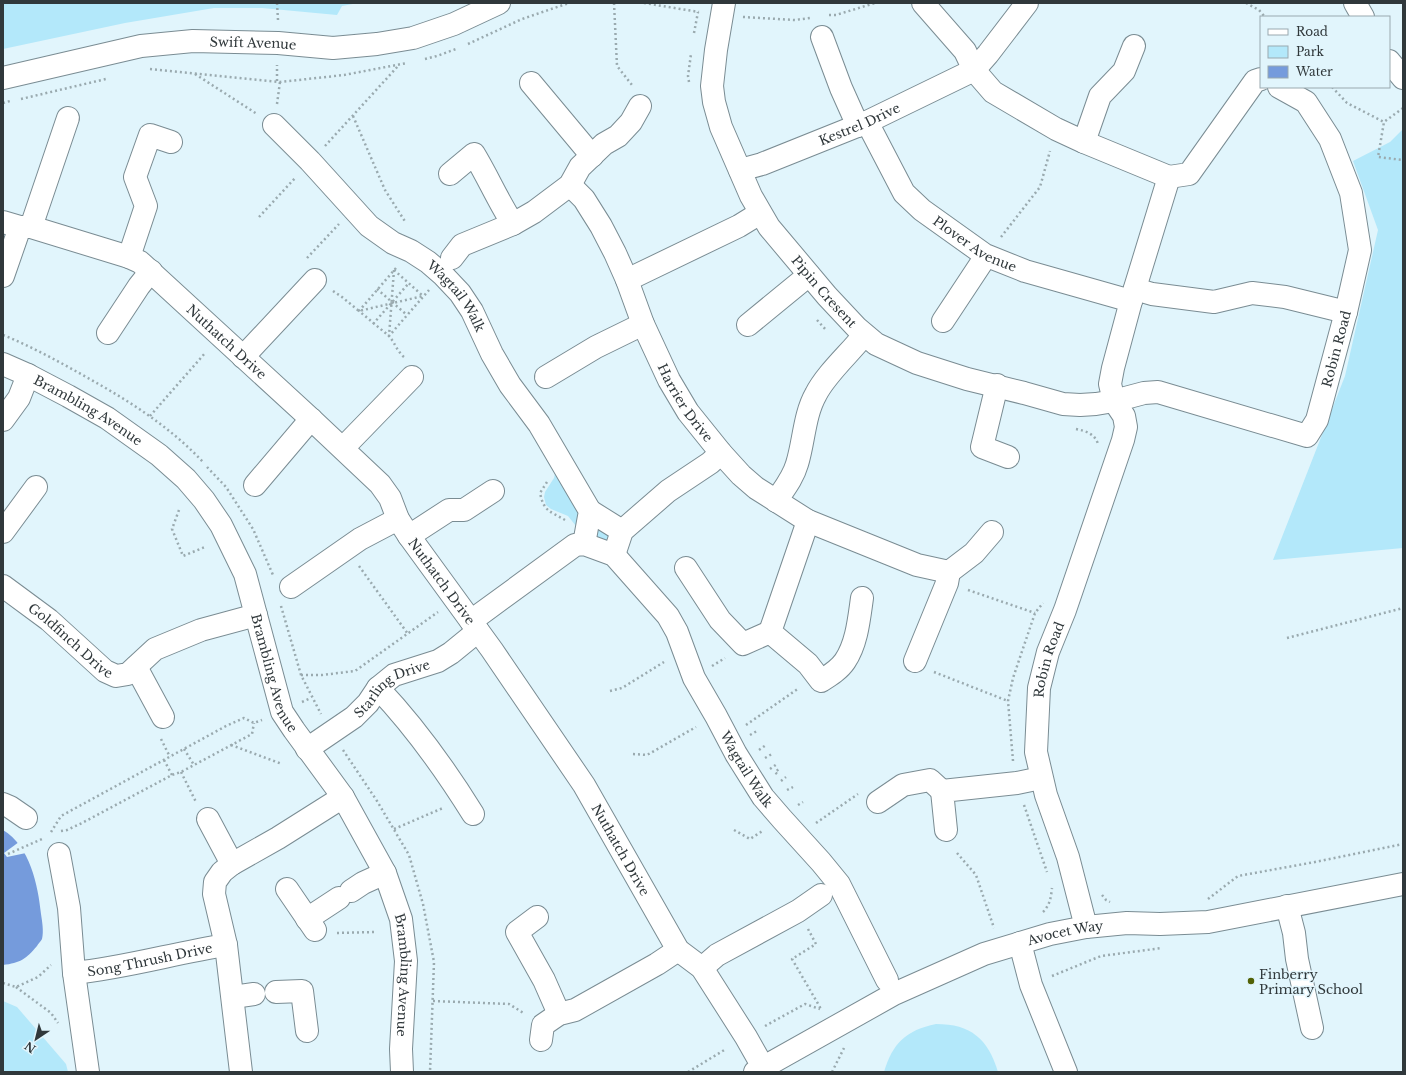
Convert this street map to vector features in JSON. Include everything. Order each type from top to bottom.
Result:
[{"type":"street","name":"Swift Avenue","points":[[3,78],[141,46],[193,41],[278,43],[333,48],[377,44],[413,38],[454,24],[498,3]]},
{"type":"street","points":[[923,3],[965,51],[974,70],[994,92],[1056,129],[1169,178],[1188,174],[1254,81],[1260,79]]},
{"type":"street","points":[[974,70],[1027,3]]},
{"type":"street","points":[[1355,3],[1362,16]]},
{"type":"street","name":"Pipin Cresent","points":[[723,10],[712,86],[714,102],[721,127],[750,196],[769,227],[848,319],[864,335],[876,344],[917,363],[968,379],[997,385],[1063,404],[1080,406],[1114,401]]},
{"type":"street","name":"Plover Avenue","points":[[820,24],[841,88],[904,194],[922,210],[986,256],[1025,271],[1133,295],[1152,294],[1214,302],[1252,293],[1285,297],[1346,312]]},
{"type":"street","points":[[1084,142],[1100,96],[1124,71],[1134,46]]},
{"type":"street","points":[[1390,62],[1403,78]]},
{"type":"street","name":"Kestrel Drive","points":[[740,170],[762,164],[863,124],[974,70]]},
{"type":"street","name":"Harrier Drive","points":[[531,84],[581,169],[584,200],[597,219],[627,280],[643,324],[669,380],[688,412],[720,453],[756,488],[808,521],[948,577]]},
{"type":"street","name":"Robin Road","points":[[1114,401],[1144,393],[1158,392],[1308,436],[1317,420],[1346,312],[1360,250],[1351,194],[1330,139],[1306,102],[1281,88]]},
{"type":"street","points":[[448,266],[462,245],[513,224],[534,212],[581,169],[604,144],[618,136],[631,122],[640,106]]},
{"type":"street","points":[[3,276],[18,225],[68,118]]},
{"type":"street","name":"Wagtail Walk","points":[[274,125],[310,161],[369,226],[394,243],[411,251],[428,262],[448,266],[460,293],[472,311],[492,354],[510,385],[539,424],[590,511],[622,531]]},
{"type":"street","points":[[129,257],[146,206],[135,177],[150,136],[171,142]]},
{"type":"street","points":[[450,174],[474,154],[485,171],[503,210],[513,224]]},
{"type":"street","name":"Robin Road","points":[[1086,927],[1068,856],[1041,778],[1036,752],[1039,688],[1048,652],[1065,610],[1123,440],[1126,427],[1124,416],[1114,401],[1110,384],[1133,295],[1169,178]]},
{"type":"street","points":[[627,280],[739,226],[760,213]]},
{"type":"street","name":"Nuthatch Drive","points":[[18,225],[129,257],[140,262],[380,484],[390,498],[404,528],[549,732],[584,785],[678,950],[702,968],[746,1037],[759,1070]]},
{"type":"street","points":[[943,321],[986,256]]},
{"type":"street","points":[[108,333],[139,286],[151,271]]},
{"type":"street","points":[[243,357],[309,272]]},
{"type":"street","points":[[748,325],[809,275]]},
{"type":"street","points":[[546,377],[596,347],[643,324]]},
{"type":"street","points":[[776,501],[792,478],[815,394],[864,335]]},
{"type":"street","name":"Brambling Avenue","points":[[3,364],[28,375],[107,418],[158,455],[186,479],[204,500],[221,525],[245,574],[282,712],[307,749],[343,797],[385,873],[401,919],[406,961],[401,1048],[402,1072]]},
{"type":"street","points":[[3,420],[19,398],[28,375]]},
{"type":"street","points":[[342,448],[412,377]]},
{"type":"street","points":[[997,385],[982,447],[1008,457]]},
{"type":"street","points":[[255,485],[311,419]]},
{"type":"street","points":[[614,555],[622,531],[668,491],[710,463],[720,453]]},
{"type":"street","points":[[3,532],[36,486]]},
{"type":"street","points":[[291,587],[360,539],[404,528],[449,510],[464,510],[493,491]]},
{"type":"street","points":[[474,626],[579,544],[590,511]]},
{"type":"street","points":[[686,568],[739,648],[770,632],[808,521]]},
{"type":"street","points":[[916,660],[948,577],[974,553],[992,532]]},
{"type":"street","name":"Wagtail Walk","points":[[579,544],[614,555],[668,616],[678,632],[694,678],[716,716],[742,745],[763,797],[839,884],[887,980]]},
{"type":"street","name":"Goldfinch Drive","points":[[4,591],[49,620],[105,671],[116,676],[128,674],[156,649],[201,630],[256,615]]},
{"type":"street","points":[[770,632],[808,664],[821,681],[832,674],[845,662],[853,646],[862,598]]},
{"type":"street","name":"Starling Drive","points":[[307,749],[354,717],[368,703],[378,688],[394,675],[438,661],[451,653],[474,626]]},
{"type":"street","name":"Goldfinch Drive","points":[[136,667],[163,717]]},
{"type":"street","points":[[378,688],[392,703],[445,771],[468,806]]},
{"type":"street","points":[[942,791],[1017,783],[1041,778]]},
{"type":"street","points":[[878,802],[903,785],[930,780],[942,791],[946,830]]},
{"type":"street","name":"Song Thrush Drive","points":[[241,1072],[226,945],[214,894],[215,882],[222,872],[232,864],[278,838],[343,797]]},
{"type":"street","points":[[3,804],[26,818]]},
{"type":"street","points":[[208,819],[232,864]]},
{"type":"street","name":"Song Thrush Drive","points":[[59,854],[69,908],[74,973],[88,1072]]},
{"type":"street","points":[[287,889],[311,924],[345,895],[363,883],[385,873]]},
{"type":"street","name":"Avocet Way","points":[[759,1070],[894,994],[984,954],[1050,934],[1086,927],[1127,923],[1160,924],[1208,922],[1403,884]]},
{"type":"street","points":[[702,968],[717,955],[798,911],[821,894]]},
{"type":"street","points":[[1287,906],[1294,933],[1297,959],[1312,1028]]},
{"type":"street","points":[[537,917],[517,932],[544,980],[547,1026],[658,964],[678,950]]},
{"type":"street","points":[[1020,943],[1031,985],[1066,1072]]},
{"type":"street","name":"Song Thrush Drive","points":[[74,973],[94,971],[196,949],[226,945]]},
{"type":"street","points":[[276,992],[302,991],[307,1032]]},
{"type":"street","points":[[233,997],[254,994]]},
{"type":"path","points":[[614,3],[616,66],[640,95],[640,106]]},
{"type":"path","points":[[644,3],[667,5],[698,12],[723,10],[820,24],[836,14],[875,3]]},
{"type":"path","points":[[1246,3],[1259,10],[1264,16]]},
{"type":"path","points":[[259,217],[400,65]]},
{"type":"path","points":[[148,69],[280,82]]},
{"type":"path","points":[[195,74],[274,125]]},
{"type":"path","points":[[18,99],[112,78]]},
{"type":"path","points":[[1333,88],[1347,103],[1384,122]]},
{"type":"path","points":[[3,103],[10,101]]},
{"type":"path","points":[[1403,108],[1384,122],[1378,157],[1403,160]]},
{"type":"path","points":[[353,116],[385,190],[404,222],[410,227]]},
{"type":"path","points":[[986,256],[1040,186],[1056,129]]},
{"type":"path","points":[[353,209],[309,272],[389,336]]},
{"type":"path","points":[[359,311],[411,251]]},
{"type":"path","points":[[389,336],[448,266]]},
{"type":"path","points":[[394,270],[423,296]]},
{"type":"path","points":[[389,336],[394,270]]},
{"type":"path","points":[[374,324],[409,283]]},
{"type":"path","points":[[377,289],[391,303],[407,315]]},
{"type":"path","points":[[359,311],[423,296]]},
{"type":"path","points":[[150,416],[220,336]]},
{"type":"path","points":[[1073,428],[1087,432],[1094,436],[1098,443],[1097,448]]},
{"type":"path","points":[[558,458],[551,475],[540,493],[541,498],[548,510],[568,522],[575,533],[579,544]]},
{"type":"path","points":[[180,510],[172,529],[184,556],[205,546]]},
{"type":"path","points":[[346,549],[408,634]]},
{"type":"path","points":[[948,577],[1035,613]]},
{"type":"path","points":[[301,675],[322,675],[355,671],[456,600]]},
{"type":"path","points":[[1044,602],[1035,613],[1013,678],[1008,701],[1013,766],[1017,783],[1048,873]]},
{"type":"path","points":[[1287,638],[1403,608]]},
{"type":"path","points":[[610,691],[622,688],[683,650]]},
{"type":"path","points":[[916,660],[934,672],[1008,701]]},
{"type":"path","points":[[741,728],[801,686],[821,681]]},
{"type":"path","points":[[298,704],[312,698]]},
{"type":"path","points":[[633,754],[647,756],[716,716]]},
{"type":"path","points":[[59,854],[54,844],[46,837],[52,831],[61,816],[244,718],[254,723],[264,719]]},
{"type":"path","points":[[52,831],[67,830],[172,775],[181,772],[252,734],[254,723]]},
{"type":"path","points":[[231,745],[282,764]]},
{"type":"path","points":[[184,749],[194,765]]},
{"type":"path","points":[[763,760],[772,754]]},
{"type":"path","points":[[164,760],[172,775]]},
{"type":"path","points":[[181,772],[198,807],[208,819]]},
{"type":"path","points":[[781,781],[786,777]]},
{"type":"path","points":[[785,786],[788,790],[793,787]]},
{"type":"path","points":[[797,835],[864,790],[878,802]]},
{"type":"path","points":[[394,830],[468,806]]},
{"type":"path","points":[[734,830],[750,839],[782,819]]},
{"type":"path","points":[[8,854],[35,842]]},
{"type":"path","points":[[1206,900],[1238,876],[1403,844]]},
{"type":"path","points":[[957,853],[976,875],[994,929]]},
{"type":"path","points":[[1050,902],[1052,887]]},
{"type":"path","points":[[1099,892],[1106,900],[1111,902]]},
{"type":"path","points":[[798,911],[816,944],[792,959],[821,1010]]},
{"type":"path","points":[[311,924],[325,934],[376,932]]},
{"type":"path","points":[[16,987],[38,977],[71,945]]},
{"type":"path","points":[[1031,985],[1101,956],[1162,948]]},
{"type":"path","points":[[3,983],[16,987],[50,1013],[60,1025]]},
{"type":"path","points":[[433,1001],[509,1004],[547,1026]]},
{"type":"path","points":[[688,1072],[805,1004],[821,1010],[828,1008]]},
{"type":"green space","points":[[3,3],[358,3],[342,6],[337,15],[262,8],[214,8],[125,23],[3,49]]},
{"type":"green space","points":[[1403,129],[1403,548],[1273,560],[1345,376],[1378,230],[1353,161],[1390,142]]},
{"type":"green space","points":[[556,469],[579,514],[576,526],[568,516],[551,509],[546,505],[544,497],[545,492],[554,478]]},
{"type":"green space","points":[[589,525],[615,535],[611,547],[598,544]]},
{"type":"green space","points":[[3,1001],[17,1007],[66,1064],[68,1072],[3,1072]]},
{"type":"green space","points":[[936,1024],[959,1027],[968,1030],[976,1036],[983,1042],[989,1051],[998,1072],[884,1072],[887,1062],[896,1046],[908,1034]]},
{"type":"water","points":[[3,830],[20,846],[31,867],[38,891],[43,936],[42,940],[26,957],[18,962],[3,965]]},
{"type":"pier","points":[[19,842],[26,853],[7,857],[4,853]]},
{"type":"place","name":"Finberry Primary School","points":[[1251,981]]}]
